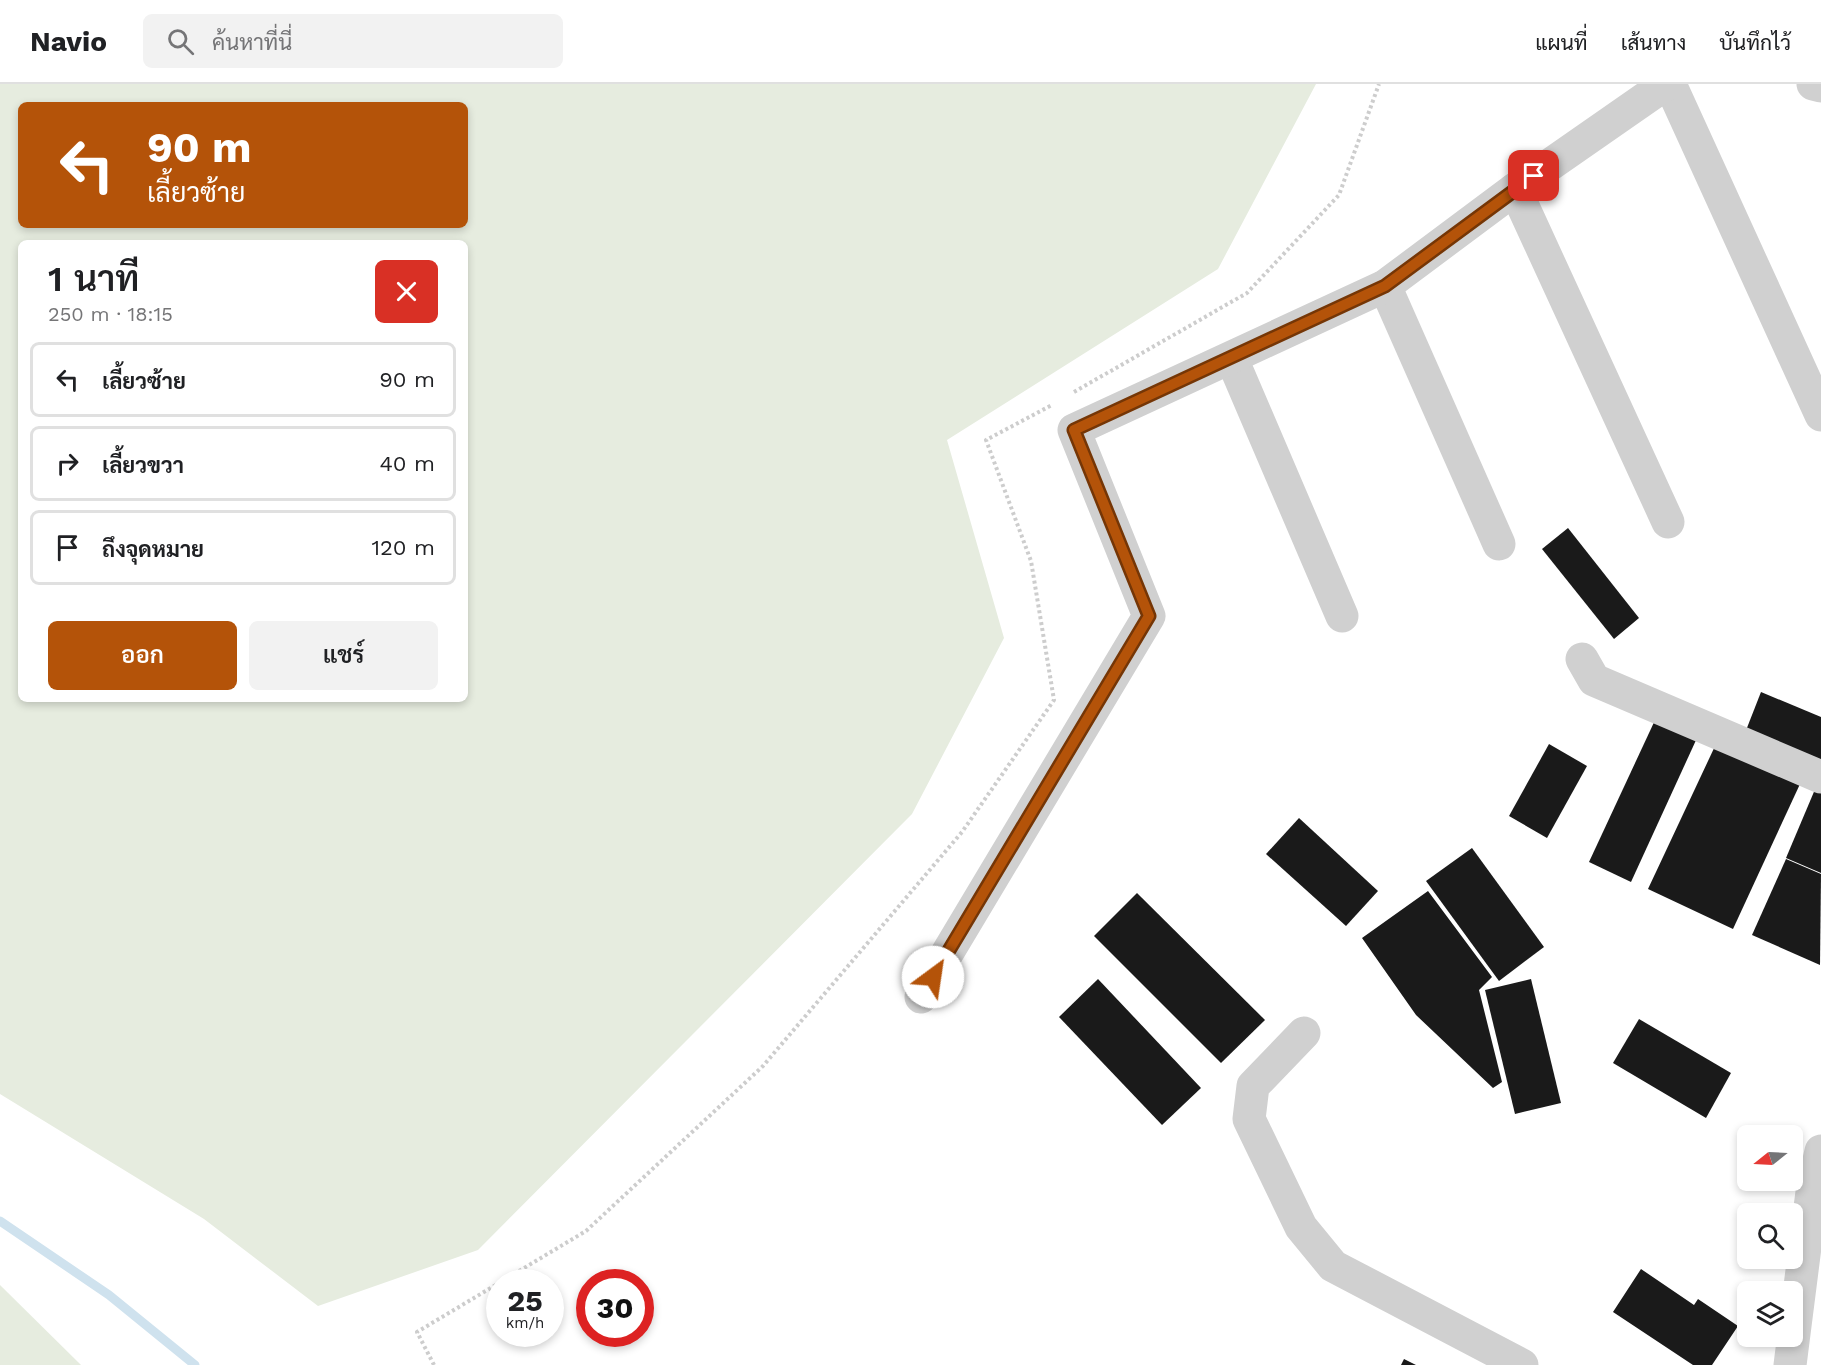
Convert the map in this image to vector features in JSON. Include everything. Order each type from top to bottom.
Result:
[{"type":"street","points":[[921,997],[1149,616],[1074,430],[1232,359],[1385,286],[1515,189],[1668,84],[1821,415]]},
{"type":"street","points":[[1813,84],[1821,86]]},
{"type":"street","points":[[1515,189],[1668,522]]},
{"type":"street","points":[[1385,286],[1499,544]]},
{"type":"street","points":[[1232,359],[1342,616]]},
{"type":"street","points":[[1582,659],[1594,680],[1821,777]]},
{"type":"street","points":[[1304,1033],[1253,1086],[1249,1119],[1301,1227],[1333,1266],[1522,1365]]},
{"type":"street","points":[[1790,1365],[1812,1192],[1821,1151]]},
{"type":"path","points":[[1071,394],[1247,293],[1339,195],[1379,84]]},
{"type":"path","points":[[434,1365],[417,1332],[586,1231],[763,1066],[962,832],[1054,700],[1031,561],[986,440],[1061,400]]},
{"type":"shaded area","points":[[0,84],[1316,84],[1218,269],[947,440],[1004,638],[912,814],[478,1250],[318,1306],[204,1219],[0,1094]]},
{"type":"shaded area","points":[[0,1285],[81,1365],[0,1365]]},
{"type":"building","points":[[1568,528],[1639,618],[1614,639],[1542,549]]},
{"type":"building","points":[[1761,692],[1821,717],[1821,770],[1743,738]]},
{"type":"building","points":[[1656,718],[1697,738],[1631,882],[1589,862]]},
{"type":"building","points":[[1549,744],[1587,766],[1547,838],[1509,816]]},
{"type":"building","points":[[1716,744],[1800,784],[1733,929],[1648,889]]},
{"type":"building","points":[[1816,787],[1821,789],[1821,873],[1786,858]]},
{"type":"building","points":[[1299,818],[1378,891],[1346,926],[1266,854]]},
{"type":"building","points":[[1472,848],[1544,947],[1499,981],[1426,881]]},
{"type":"building","points":[[1786,859],[1821,874],[1820,965],[1752,935]]},
{"type":"building","points":[[1428,891],[1492,977],[1479,990],[1502,1082],[1493,1088],[1416,1015],[1362,938]]},
{"type":"building","points":[[1137,893],[1265,1020],[1221,1063],[1094,936]]},
{"type":"building","points":[[1098,979],[1201,1088],[1162,1125],[1059,1017]]},
{"type":"building","points":[[1531,979],[1561,1103],[1515,1114],[1485,990]]},
{"type":"building","points":[[1639,1019],[1731,1073],[1706,1118],[1613,1063]]},
{"type":"building","points":[[1641,1269],[1694,1305],[1698,1299],[1737,1328],[1712,1365],[1693,1365],[1613,1312]]},
{"type":"building","points":[[1404,1359],[1416,1365],[1401,1365]]},
{"type":"waterway","points":[[0,1221],[109,1295],[195,1365]]},
{"type":"route","points":[[933,977],[1149,616],[1074,430],[1232,359],[1385,286],[1534,176]]}]
